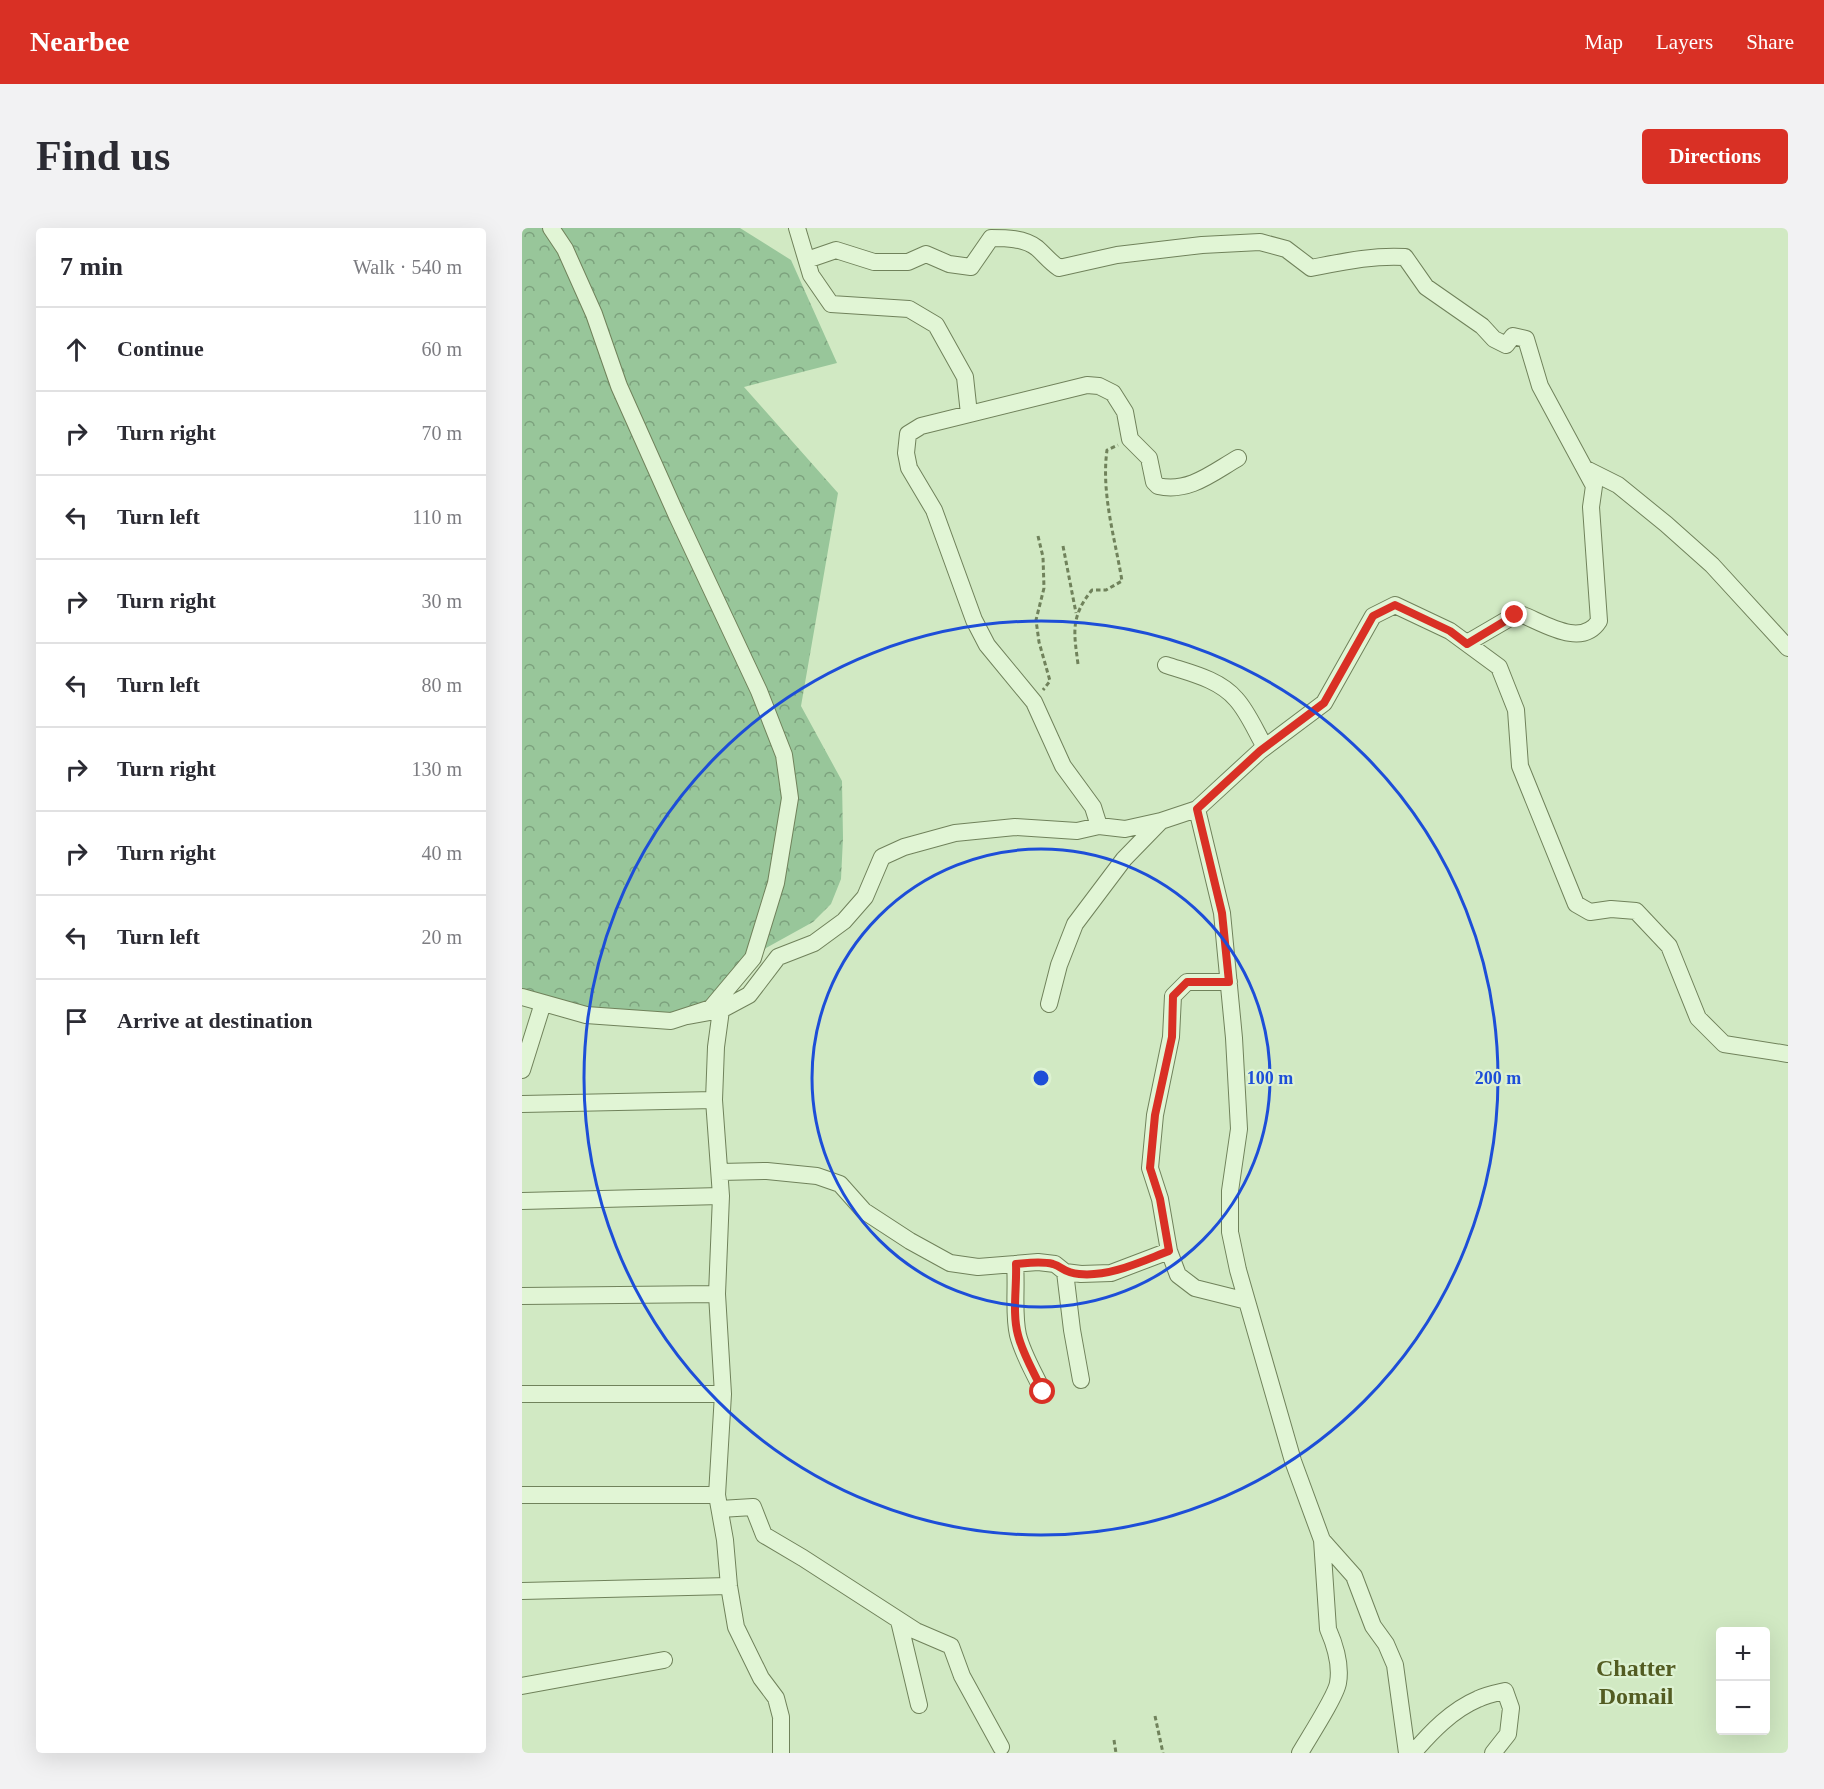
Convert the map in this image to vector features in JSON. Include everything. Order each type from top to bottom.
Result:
[{"type":"street","points":[[522,997],[586,1015],[671,1022],[711,1008],[753,958],[776,882],[790,798],[784,756],[759,691],[677,516],[620,386],[594,314],[565,249],[551,228]]},
{"type":"street","points":[[797,228],[812,275],[831,304],[909,309],[936,325],[965,377],[969,414]]},
{"type":"street","points":[[807,260],[836,250],[874,262],[908,262],[926,254],[949,264],[971,267],[991,238],[1014,238],[1037,248],[1048,261],[1059,268],[1117,255],[1202,245],[1260,242],[1286,249],[1311,268],[1391,256],[1405,257],[1425,287],[1482,326],[1494,339],[1506,345],[1513,336],[1526,339],[1540,386],[1594,486],[1591,507],[1599,621],[1594,629],[1583,634],[1569,634],[1523,615],[1515,615],[1467,644]]},
{"type":"street","points":[[1099,826],[1093,807],[1063,766],[1034,702],[987,645],[974,620],[934,510],[909,468],[906,453],[908,434],[921,426],[1087,385],[1099,386],[1113,393],[1125,412],[1130,439],[1149,458],[1154,482],[1158,486],[1168,489],[1188,486],[1238,458]]},
{"type":"street","points":[[1586,469],[1618,485],[1666,524],[1712,565],[1788,648]]},
{"type":"street","points":[[688,1016],[721,1010],[749,995],[778,957],[814,943],[844,921],[865,897],[882,857],[904,847],[955,833],[1016,828],[1077,831],[1099,826],[1125,829],[1161,821],[1197,809],[1265,747],[1324,703],[1373,616],[1395,605],[1450,631],[1499,666],[1515,710],[1520,766],[1576,904],[1590,912],[1611,909],[1636,911],[1669,946],[1698,1018],[1724,1044],[1788,1054]]},
{"type":"street","points":[[1166,666],[1199,675],[1225,688],[1238,700],[1265,747]]},
{"type":"street","points":[[1197,809],[1222,913],[1229,982],[1239,1129],[1230,1191],[1230,1232],[1238,1270],[1293,1461],[1322,1540],[1328,1629],[1334,1642],[1338,1669],[1338,1685],[1300,1753]]},
{"type":"street","points":[[1049,1004],[1059,965],[1075,924],[1124,859],[1161,821]]},
{"type":"street","points":[[1229,982],[1187,982],[1173,996],[1172,1037],[1155,1115],[1150,1168],[1160,1199],[1169,1251],[1178,1275],[1196,1288],[1247,1301]]},
{"type":"street","points":[[522,1070],[543,1004]]},
{"type":"street","points":[[721,1010],[716,1047],[714,1100],[721,1196],[717,1294],[723,1394],[718,1502],[736,1627],[760,1678],[776,1698],[781,1717],[781,1753]]},
{"type":"street","points":[[522,1104],[714,1100]]},
{"type":"street","points":[[720,1172],[768,1171],[817,1176],[840,1184],[864,1211],[910,1241],[950,1263],[978,1267],[1038,1262],[1055,1264],[1065,1272],[1081,1275],[1111,1273],[1169,1251]]},
{"type":"street","points":[[522,1201],[721,1196]]},
{"type":"street","points":[[1016,1264],[1015,1317],[1018,1337],[1043,1392]]},
{"type":"street","points":[[1065,1272],[1081,1380]]},
{"type":"street","points":[[522,1296],[717,1294]]},
{"type":"street","points":[[522,1394],[723,1394]]},
{"type":"street","points":[[522,1495],[718,1502],[753,1507],[764,1535],[898,1621],[951,1646],[962,1676],[1001,1747]]},
{"type":"street","points":[[1322,1540],[1354,1576],[1373,1626],[1386,1644],[1395,1665],[1407,1753]]},
{"type":"street","points":[[522,1591],[729,1586]]},
{"type":"street","points":[[898,1621],[919,1705]]},
{"type":"street","points":[[522,1686],[664,1660]]},
{"type":"street","points":[[1413,1753],[1429,1734],[1448,1718],[1477,1699],[1505,1690],[1511,1708],[1508,1734],[1493,1753]]},
{"type":"path","points":[[1076,615],[1092,590],[1107,590],[1122,580],[1108,512],[1104,468],[1107,450],[1130,439]]},
{"type":"path","points":[[1034,702],[1050,681],[1039,642],[1036,620],[1044,588],[1038,536]]},
{"type":"path","points":[[1063,546],[1076,615],[1074,633],[1078,664]]},
{"type":"path","points":[[1155,1716],[1163,1753]]},
{"type":"path","points":[[1114,1740],[1116,1753]]},
{"type":"green space","points":[[522,228],[740,228],[791,260],[837,363],[744,387],[838,493],[801,706],[842,781],[841,879],[831,904],[813,922],[766,948],[741,981],[671,1021],[522,997]]},
{"type":"district","name":"Chatter Domail","points":[[1636,1682]]},
{"type":"route","points":[[1043,1392],[1018,1337],[1015,1317],[1016,1264],[1038,1262],[1055,1264],[1065,1272],[1081,1275],[1111,1273],[1169,1251],[1160,1199],[1150,1168],[1155,1115],[1172,1037],[1173,996],[1187,982],[1229,982],[1222,913],[1197,809],[1260,751],[1324,703],[1373,616],[1395,605],[1450,631],[1467,644],[1515,615]]}]
